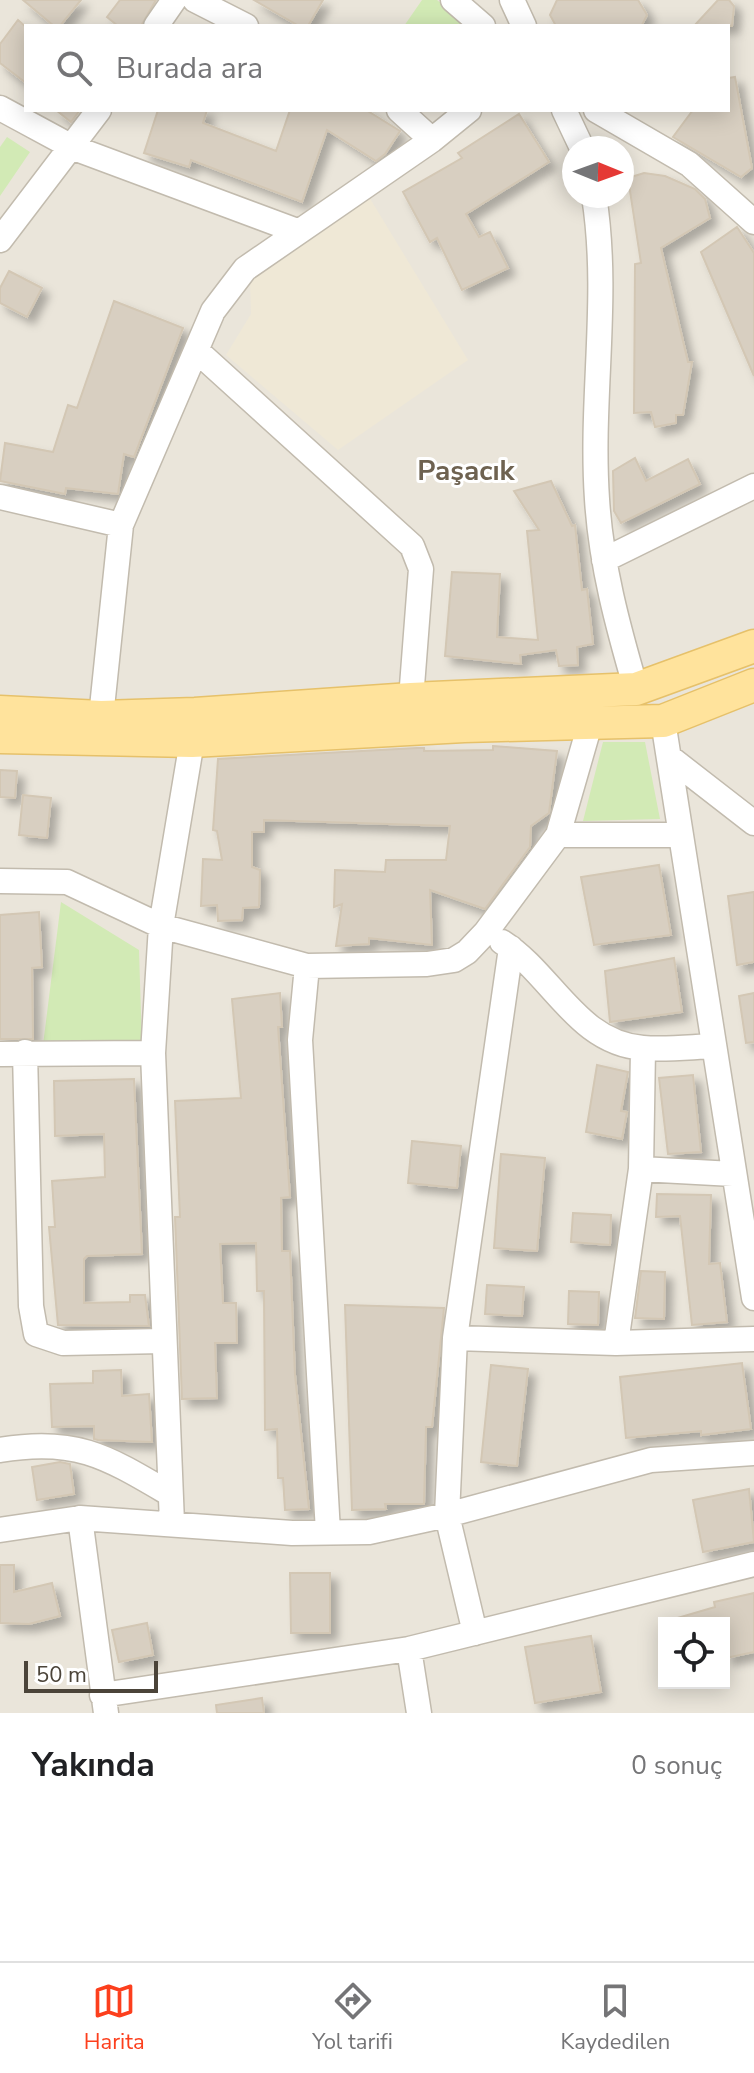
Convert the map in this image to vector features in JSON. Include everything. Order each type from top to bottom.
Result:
[{"type":"main road","points":[[0,712],[101,717],[195,714],[411,699],[636,689],[754,646]]},
{"type":"main road","points":[[0,737],[192,741],[464,726],[663,721],[754,685]]},
{"type":"street","points":[[157,24],[174,0]]},
{"type":"street","points":[[195,0],[242,24]]},
{"type":"street","points":[[453,0],[481,24]]},
{"type":"street","points":[[512,0],[523,24]]},
{"type":"street","points":[[0,108],[74,148],[297,231]]},
{"type":"street","points":[[0,240],[74,148],[98,112]]},
{"type":"street","points":[[401,112],[432,140]]},
{"type":"street","points":[[101,717],[121,525],[213,311],[245,269],[432,140],[467,112]]},
{"type":"street","points":[[565,112],[576,136]]},
{"type":"street","points":[[599,112],[689,164],[754,222]]},
{"type":"street","points":[[595,208],[602,275],[597,498],[611,604],[636,689]]},
{"type":"street","points":[[197,351],[412,546],[421,569],[421,580],[411,699]]},
{"type":"street","points":[[604,560],[754,486]]},
{"type":"street","points":[[0,497],[121,525]]},
{"type":"street","points":[[663,721],[754,1298]]},
{"type":"street","points":[[0,881],[67,882],[161,926],[307,966],[427,964],[454,960],[486,932],[558,835],[590,724]]},
{"type":"street","points":[[172,1523],[153,1053],[161,926],[192,741]]},
{"type":"street","points":[[669,757],[754,823]]},
{"type":"street","points":[[558,835],[679,835]]},
{"type":"street","points":[[486,932],[536,969],[586,1027],[610,1041],[643,1049],[713,1046]]},
{"type":"street","points":[[475,1633],[447,1515],[455,1338],[511,948]]},
{"type":"street","points":[[307,966],[300,1040],[328,1532]]},
{"type":"street","points":[[616,1343],[641,1169],[643,1049]]},
{"type":"street","points":[[25,1052],[31,1306],[36,1334],[63,1343],[163,1341]]},
{"type":"street","points":[[0,1054],[153,1053]]},
{"type":"street","points":[[641,1169],[733,1174]]},
{"type":"street","points":[[455,1338],[616,1343],[754,1339]]},
{"type":"street","points":[[0,1450],[60,1445],[103,1455],[170,1494]]},
{"type":"street","points":[[0,1530],[80,1518],[292,1533],[369,1532],[447,1515],[651,1460],[754,1453]]},
{"type":"street","points":[[80,1518],[104,1704],[409,1649],[754,1564]]},
{"type":"street","points":[[409,1649],[419,1713]]},
{"type":"shaded area","points":[[0,0],[754,0],[754,1713],[0,1713]]},
{"type":"shaded area","points":[[366,192],[468,360],[338,450],[226,355],[251,314],[250,279]]},
{"type":"green space","points":[[422,0],[437,0],[468,24],[405,24]]},
{"type":"green space","points":[[7,137],[30,152],[0,196],[0,147]]},
{"type":"green space","points":[[603,742],[645,742],[660,819],[583,821]]},
{"type":"green space","points":[[61,902],[139,950],[142,1047],[43,1045]]},
{"type":"building","points":[[23,0],[81,0],[62,24],[52,24]]},
{"type":"building","points":[[120,0],[156,0],[142,24],[116,24],[107,17]]},
{"type":"building","points":[[254,0],[323,0],[309,24],[296,24]]},
{"type":"building","points":[[557,0],[638,0],[647,15],[642,24],[555,24],[550,15]]},
{"type":"building","points":[[718,0],[729,0],[734,6],[732,26],[696,24]]},
{"type":"building","points":[[18,20],[24,25],[24,81],[0,63],[0,44]]},
{"type":"building","points":[[735,77],[752,168],[741,177],[673,137],[692,112],[730,112],[730,78]]},
{"type":"building","points":[[58,112],[78,112],[71,122]]},
{"type":"building","points":[[157,112],[206,112],[203,123],[276,151],[289,112],[369,112],[400,131],[385,154],[376,161],[327,130],[302,202],[191,160],[189,167],[144,153]]},
{"type":"building","points":[[519,114],[549,162],[466,214],[479,237],[490,232],[508,268],[462,290],[437,238],[430,242],[403,192],[462,158],[458,153]]},
{"type":"building","points":[[644,173],[665,176],[695,189],[705,199],[710,218],[661,248],[688,362],[692,362],[683,415],[676,415],[676,423],[655,427],[651,412],[634,413],[635,264],[641,263],[633,208],[634,176]]},
{"type":"building","points":[[737,227],[754,253],[754,376],[701,252]]},
{"type":"building","points":[[9,271],[42,288],[27,317],[0,303],[0,288]]},
{"type":"building","points":[[114,301],[183,328],[134,457],[124,454],[118,494],[66,488],[65,494],[0,481],[5,443],[53,452],[68,405],[77,408]]},
{"type":"building","points":[[635,458],[646,481],[688,459],[700,484],[621,523],[614,511],[613,471]]},
{"type":"building","points":[[551,481],[572,526],[575,525],[582,590],[587,589],[593,644],[577,647],[578,665],[559,666],[556,650],[520,655],[521,664],[445,656],[452,572],[500,574],[497,637],[538,640],[527,531],[539,530],[514,491]]},
{"type":"building","points":[[493,746],[557,751],[549,813],[531,826],[530,847],[485,909],[430,890],[432,945],[369,938],[369,944],[336,946],[342,904],[334,907],[335,870],[385,872],[386,860],[446,860],[450,826],[264,820],[264,832],[252,832],[252,867],[260,870],[259,907],[243,908],[242,920],[218,921],[217,905],[201,906],[203,859],[222,860],[217,831],[213,830],[218,759],[417,748],[424,748],[424,751],[493,750]]},
{"type":"building","points":[[0,770],[17,771],[15,798],[0,797]]},
{"type":"building","points":[[23,795],[51,798],[47,838],[19,835]]},
{"type":"building","points":[[659,865],[671,935],[594,945],[581,877]]},
{"type":"building","points":[[754,892],[754,962],[737,965],[728,896]]},
{"type":"building","points":[[39,912],[42,967],[32,968],[33,1039],[0,1039],[0,915]]},
{"type":"building","points":[[674,958],[682,1012],[610,1022],[605,971]]},
{"type":"building","points":[[280,993],[282,1027],[278,1027],[290,1197],[281,1198],[282,1251],[290,1251],[295,1375],[309,1509],[285,1510],[283,1478],[278,1478],[277,1429],[265,1430],[264,1291],[257,1291],[256,1243],[220,1244],[223,1303],[236,1303],[237,1343],[215,1343],[217,1398],[182,1399],[175,1217],[180,1217],[175,1101],[241,1098],[232,999]]},
{"type":"building","points":[[754,993],[754,1042],[746,1043],[739,996]]},
{"type":"building","points":[[597,1065],[628,1072],[621,1111],[627,1112],[622,1139],[586,1132]]},
{"type":"building","points":[[693,1075],[701,1152],[668,1154],[659,1078]]},
{"type":"building","points":[[134,1079],[142,1254],[87,1256],[84,1259],[84,1303],[130,1302],[130,1295],[145,1295],[149,1326],[58,1325],[49,1227],[55,1227],[52,1181],[105,1177],[104,1134],[55,1136],[54,1081]]},
{"type":"building","points":[[412,1141],[461,1146],[457,1188],[408,1183]]},
{"type":"building","points":[[501,1154],[545,1158],[537,1251],[494,1248]]},
{"type":"building","points":[[657,1194],[711,1195],[709,1264],[720,1263],[727,1322],[692,1325],[680,1216],[656,1217]]},
{"type":"building","points":[[573,1213],[611,1215],[610,1245],[571,1242]]},
{"type":"building","points":[[641,1271],[665,1272],[664,1319],[635,1318]]},
{"type":"building","points":[[487,1285],[524,1287],[522,1316],[485,1314]]},
{"type":"building","points":[[569,1291],[599,1292],[598,1325],[568,1324]]},
{"type":"building","points":[[345,1305],[444,1308],[432,1427],[426,1427],[424,1504],[385,1504],[386,1509],[352,1510]]},
{"type":"building","points":[[742,1363],[751,1429],[626,1438],[620,1377]]},
{"type":"building","points":[[491,1365],[528,1369],[517,1466],[481,1462]]},
{"type":"building","points":[[121,1370],[122,1396],[149,1394],[152,1442],[94,1439],[94,1426],[52,1427],[50,1384],[93,1383],[93,1371]]},
{"type":"building","points":[[60,1462],[70,1464],[74,1494],[37,1500],[32,1467]]},
{"type":"building","points":[[749,1489],[754,1542],[703,1552],[693,1500]]},
{"type":"building","points":[[0,1565],[14,1565],[14,1592],[52,1583],[60,1616],[29,1624],[0,1623]]},
{"type":"building","points":[[290,1573],[330,1573],[330,1633],[291,1633]]},
{"type":"building","points":[[754,1593],[754,1652],[730,1657],[730,1617],[681,1617],[715,1607],[714,1602]]},
{"type":"building","points":[[147,1623],[153,1655],[119,1662],[112,1630]]},
{"type":"building","points":[[591,1636],[601,1692],[535,1703],[525,1647]]},
{"type":"building","points":[[262,1698],[264,1713],[217,1713],[216,1705]]},
{"type":"district","name":"Paşacık","points":[[466,471]]}]
